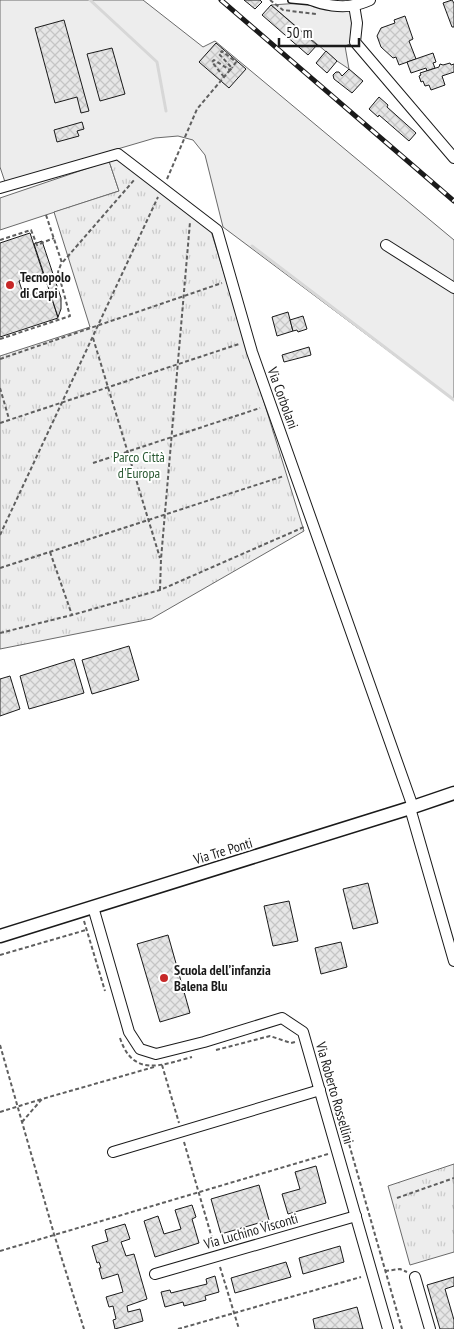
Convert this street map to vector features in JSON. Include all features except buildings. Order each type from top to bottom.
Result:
[{"type":"street","points":[[314,1],[341,6],[354,6],[370,0]]},
{"type":"street","points":[[354,6],[357,23],[354,42],[454,158]]},
{"type":"street","name":"Via Corbolani","points":[[0,188],[118,154],[217,230],[252,352],[411,807],[454,961]]},
{"type":"street","points":[[386,245],[454,288]]},
{"type":"street","name":"Via Tre Ponti","points":[[0,936],[454,793]]},
{"type":"street","name":"Via Roberto Rossellini","points":[[93,907],[129,1032],[140,1048],[156,1054],[204,1042],[282,1018],[304,1032],[388,1329]]},
{"type":"street","points":[[113,1152],[320,1090]]},
{"type":"street","name":"Via Luchino Visconti","points":[[155,1274],[356,1216]]},
{"type":"street","points":[[412,1275],[430,1329]]},
{"type":"lane","points":[[291,0],[314,1]]},
{"type":"path","points":[[0,535],[163,188],[197,109],[231,69],[236,62],[222,51],[219,54],[231,69]]},
{"type":"path","points":[[224,77],[212,62],[214,60],[231,69]]},
{"type":"path","points":[[0,339],[70,316],[58,272],[62,263],[141,172]]},
{"type":"path","points":[[160,590],[161,559],[191,210]]},
{"type":"path","points":[[46,215],[62,263]]},
{"type":"path","points":[[0,240],[31,230],[37,245],[54,238]]},
{"type":"path","points":[[0,359],[224,282]]},
{"type":"path","points":[[92,338],[161,559]]},
{"type":"path","points":[[0,423],[242,343]]},
{"type":"path","points":[[0,388],[9,420]]},
{"type":"path","points":[[93,464],[262,408]]},
{"type":"path","points":[[0,568],[286,476]]},
{"type":"path","points":[[0,633],[160,590],[305,526]]},
{"type":"path","points":[[50,552],[72,615]]},
{"type":"path","points":[[0,955],[86,930]]},
{"type":"path","points":[[0,1045],[54,1234],[84,1329]]},
{"type":"path","points":[[0,1112],[158,1066]]},
{"type":"path","points":[[22,1122],[42,1099]]},
{"type":"path","points":[[0,1251],[337,1151]]},
{"type":"path","points":[[397,1198],[454,1178]]},
{"type":"path","points":[[178,1329],[385,1271],[400,1269],[412,1275]]},
{"type":"path","points":[[234,1313],[239,1329]]},
{"type":"shaded area","points":[[0,0],[143,0],[203,47],[215,41],[454,240],[454,400],[223,227],[205,155],[193,140],[178,136],[155,138],[5,182],[0,167]]},
{"type":"shaded area","points":[[316,2],[354,5],[355,42],[345,46],[349,69],[271,5]]},
{"type":"shaded area","points":[[109,161],[119,191],[0,230],[0,198]]},
{"type":"green space","name":"Parco Città d'Europa","points":[[119,158],[211,231],[304,531],[151,619],[0,649],[0,356],[90,327],[54,212],[119,191],[109,161]]},
{"type":"green space","points":[[454,1164],[454,1252],[410,1265],[388,1186]]},
{"type":"waterway","points":[[90,0],[157,62],[166,111]]},
{"type":"waterway","points":[[252,246],[454,400]]},
{"type":"railway","points":[[221,0],[454,201]]},
{"type":"place","name":"Tecnopolo di Carpi","points":[[10,285]]},
{"type":"place","name":"Scuola dell’infanzia Balena Blu","points":[[164,978]]}]
